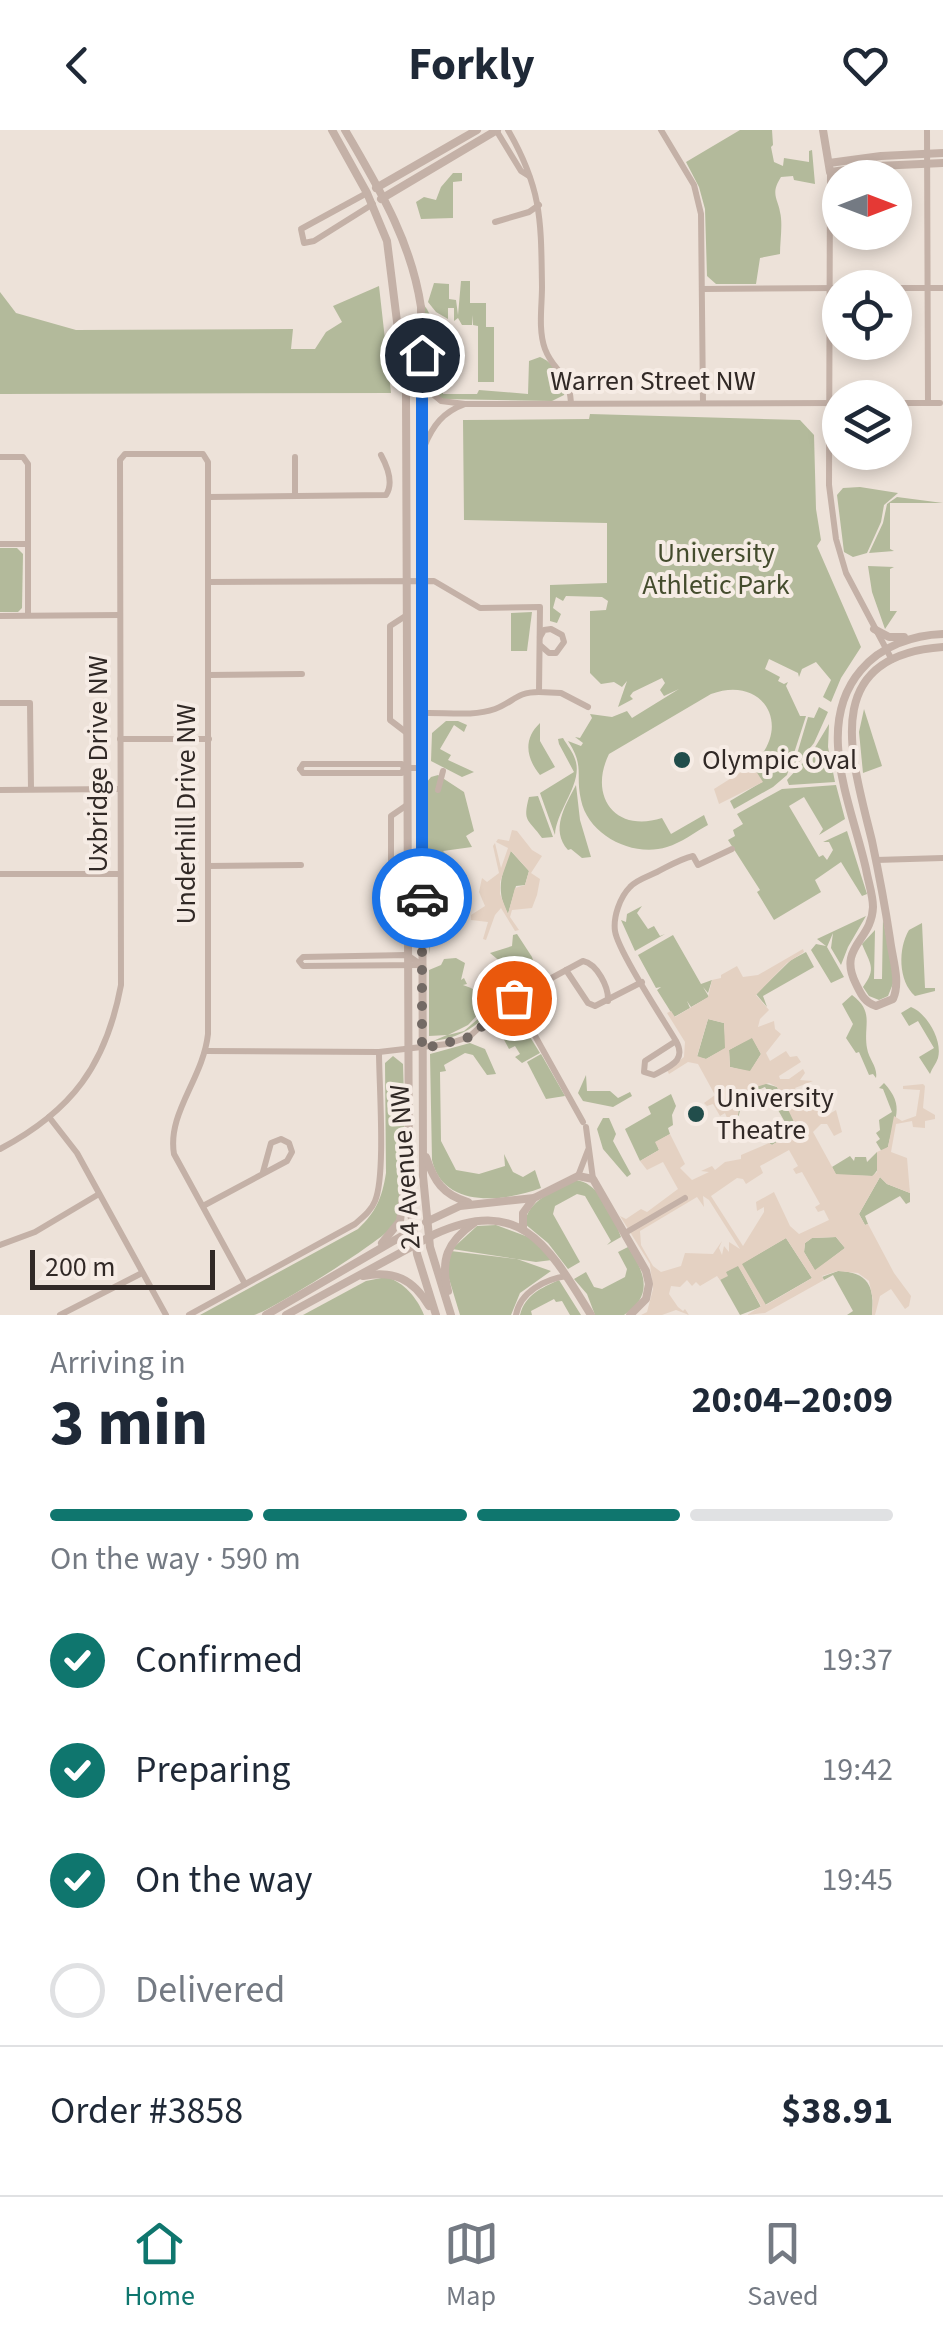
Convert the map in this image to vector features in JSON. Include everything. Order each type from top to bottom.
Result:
[{"type":"street","name":"24 Avenue NW","points":[[332,130],[368,192],[391,261],[406,396],[408,1147],[413,1230],[435,1315]]},
{"type":"street","name":"24 Avenue NW","points":[[345,130],[399,228],[418,289],[422,385],[423,1148],[428,1238],[452,1315]]},
{"type":"street","points":[[476,130],[301,229],[301,239],[304,243],[314,242],[497,130],[521,171],[530,177]]},
{"type":"street","points":[[508,130],[528,164],[540,204],[545,350],[570,387],[571,404]]},
{"type":"street","points":[[661,130],[694,185],[701,214],[703,404]]},
{"type":"street","points":[[823,130],[828,160]]},
{"type":"street","points":[[927,130],[928,403]]},
{"type":"street","points":[[907,160],[943,153]]},
{"type":"street","points":[[929,158],[943,163]]},
{"type":"street","points":[[495,222],[529,212],[540,204]]},
{"type":"street","points":[[702,289],[822,288]]},
{"type":"street","points":[[912,288],[943,288]]},
{"type":"street","name":"Warren Street NW","points":[[422,385],[441,401],[465,404],[822,403]]},
{"type":"street","points":[[912,403],[940,404]]},
{"type":"street","points":[[421,452],[442,416],[465,404]]},
{"type":"street","name":"Uxbridge Drive NW","points":[[0,1150],[67,1102],[88,1076],[110,1033],[121,984],[122,457],[203,454],[208,462],[208,497]]},
{"type":"street","points":[[208,497],[386,495],[390,490],[387,465],[381,454]]},
{"type":"street","points":[[294,496],[295,457]]},
{"type":"street","points":[[0,458],[23,458],[28,464],[28,615]]},
{"type":"street","points":[[829,470],[836,543],[852,590],[892,660]]},
{"type":"street","name":"Underhill Drive NW","points":[[208,497],[206,1052],[171,1136],[174,1154],[245,1284]]},
{"type":"street","points":[[0,544],[28,544]]},
{"type":"street","points":[[208,582],[434,581],[480,608],[540,607],[539,692]]},
{"type":"street","points":[[0,616],[120,615]]},
{"type":"street","name":"24 Avenue NW","points":[[407,615],[390,626],[390,720],[407,733]]},
{"type":"street","points":[[874,629],[892,638],[943,634]]},
{"type":"street","points":[[919,636],[870,660],[854,678],[842,702],[837,728],[840,764],[873,907],[864,935],[850,955],[849,969],[865,999],[876,1006],[889,1002],[896,989],[876,860],[852,761],[850,724],[854,705],[876,671],[908,653],[943,647]]},
{"type":"street","points":[[208,675],[302,674]]},
{"type":"street","points":[[407,713],[480,712],[501,706],[522,692],[561,693],[588,708]]},
{"type":"street","points":[[0,703],[30,703],[31,789]]},
{"type":"street","points":[[120,740],[208,739]]},
{"type":"street","points":[[406,768],[402,773],[303,773],[300,769],[303,764],[402,764],[406,768],[422,768]]},
{"type":"street","points":[[438,790],[442,771]]},
{"type":"street","points":[[0,790],[120,789]]},
{"type":"street","name":"24 Avenue NW","points":[[407,805],[391,816],[390,908],[407,926]]},
{"type":"street","points":[[676,1041],[645,1061],[644,1072],[648,1075],[680,1058],[681,1050],[676,1041],[642,982],[616,934],[619,906],[629,887],[683,858],[693,856],[698,865],[732,849]]},
{"type":"street","points":[[876,860],[943,858]]},
{"type":"street","points":[[208,866],[301,866]]},
{"type":"street","points":[[0,874],[120,874]]},
{"type":"street","points":[[407,960],[303,966],[299,961],[303,956],[407,960],[422,965]]},
{"type":"street","points":[[206,1052],[422,1049],[470,1037],[514,998],[583,961],[590,962],[604,985],[608,1001]]},
{"type":"street","points":[[566,970],[592,1006],[642,982]]},
{"type":"street","points":[[514,998],[584,1124],[593,1179],[646,1271],[646,1299],[630,1315]]},
{"type":"street","points":[[189,1315],[355,1224],[374,1202],[379,1180],[379,1052]]},
{"type":"street","points":[[49,1117],[77,1153],[166,1315]]},
{"type":"street","points":[[203,1206],[263,1172],[291,1156],[289,1143],[281,1138],[271,1143],[263,1172]]},
{"type":"street","points":[[578,1176],[589,1144]]},
{"type":"street","points":[[371,1252],[400,1220],[408,1147]]},
{"type":"street","points":[[423,1148],[436,1182],[454,1198],[472,1204]]},
{"type":"street","points":[[266,1315],[449,1210],[534,1198],[578,1176],[593,1179]]},
{"type":"street","points":[[0,1245],[36,1232],[99,1194]]},
{"type":"street","points":[[523,1229],[523,1213],[534,1198]]},
{"type":"street","points":[[625,1232],[685,1198]]},
{"type":"street","points":[[452,1315],[444,1260],[455,1238],[478,1220]]},
{"type":"street","points":[[286,1315],[428,1238],[478,1220],[504,1222],[541,1242],[568,1276],[591,1315]]},
{"type":"street","points":[[552,1278],[557,1260]]},
{"type":"street","points":[[60,1315],[142,1272]]},
{"type":"street","points":[[354,1278],[381,1272],[400,1277],[419,1290],[435,1315]]},
{"type":"street","points":[[516,1315],[524,1296],[552,1278],[568,1276]]},
{"type":"green space","points":[[740,130],[772,130],[774,162],[783,166],[784,158],[809,162],[812,150],[815,184],[794,180],[793,176],[781,177],[775,192],[781,222],[780,254],[760,258],[756,284],[716,284],[707,276],[705,209],[686,162]]},
{"type":"green space","points":[[453,173],[462,173],[462,181],[453,182],[453,218],[421,219],[416,202],[424,197],[436,200]]},
{"type":"green space","points":[[461,281],[470,281],[470,303],[486,303],[486,327],[494,327],[494,382],[478,382],[478,326],[473,325],[473,315],[472,325],[462,325],[458,318],[454,321],[454,308],[448,308],[448,319],[428,302],[434,283],[449,284],[449,299],[456,300],[458,315]]},
{"type":"green space","points":[[379,286],[391,393],[0,394],[0,292],[16,313],[76,330],[293,329],[291,349],[315,349],[326,332],[342,322],[333,306]]},
{"type":"green space","points":[[424,305],[434,324],[438,348],[434,393],[426,380]]},
{"type":"green space","points":[[434,317],[443,325],[443,394],[477,394],[479,390],[528,394],[529,361],[540,357],[558,373],[564,395],[552,401],[443,399],[437,395],[440,338]]},
{"type":"green space","name":"University Athletic Park","points":[[590,414],[800,420],[814,435],[821,540],[817,546],[861,647],[831,702],[823,697],[831,680],[816,662],[802,669],[799,677],[769,659],[765,669],[780,677],[778,681],[788,682],[786,686],[800,716],[806,716],[787,775],[734,809],[730,801],[762,782],[752,765],[771,735],[767,708],[746,691],[711,694],[609,754],[603,770],[604,797],[619,816],[646,821],[662,818],[671,834],[704,815],[708,825],[677,843],[654,850],[614,841],[593,824],[581,800],[578,764],[568,741],[581,746],[583,743],[575,737],[580,738],[592,718],[590,714],[612,717],[627,711],[632,718],[679,689],[664,696],[660,690],[665,683],[662,678],[633,692],[633,699],[618,707],[627,681],[622,687],[614,682],[601,684],[590,673],[590,611],[606,610],[608,601],[602,597],[566,596],[563,601],[556,597],[553,608],[561,614],[557,623],[550,621],[550,585],[607,583],[607,523],[464,520],[463,420],[589,419]]},
{"type":"green space","points":[[843,488],[898,493],[884,505],[867,553],[853,557],[844,552],[837,495]]},
{"type":"green space","points":[[897,497],[943,503],[890,503],[890,549],[894,551],[869,553],[887,504]]},
{"type":"green space","points":[[0,548],[17,548],[23,554],[22,608],[18,612],[0,612]]},
{"type":"green space","points":[[868,566],[894,567],[890,569],[890,611],[897,611],[885,629],[872,592]]},
{"type":"green space","points":[[532,612],[527,651],[511,651],[511,613]]},
{"type":"green space","points":[[819,707],[828,712],[814,743],[792,771],[808,717],[814,718]]},
{"type":"green space","points":[[864,709],[882,766],[863,773],[859,732]]},
{"type":"green space","points":[[446,721],[467,725],[464,732],[454,725],[440,749],[451,755],[448,760],[474,772],[462,777],[431,761],[432,733]]},
{"type":"green space","points":[[540,723],[540,741],[555,767],[540,775],[528,749],[531,735]]},
{"type":"green space","points":[[829,724],[828,747],[835,782],[789,785],[787,780],[811,754]]},
{"type":"green space","points":[[563,738],[577,768],[555,835],[540,793],[574,772],[559,744],[558,739]]},
{"type":"green space","points":[[438,775],[464,792],[474,831],[466,836],[472,847],[443,851],[467,876],[452,879],[441,895],[452,906],[432,930],[429,954],[426,783]]},
{"type":"green space","points":[[576,785],[580,820],[591,857],[582,858],[568,850],[560,834],[561,818]]},
{"type":"green space","points":[[836,785],[845,819],[819,835],[823,829],[804,797],[789,806],[819,857],[823,855],[827,860],[833,850],[829,842],[823,842],[847,831],[867,894],[862,896],[841,862],[815,880],[821,892],[774,920],[728,840],[735,836],[733,830],[743,824],[737,814],[782,789]]},
{"type":"green space","points":[[538,796],[553,837],[542,838],[527,816],[529,797]]},
{"type":"green space","points":[[510,850],[529,871],[525,885],[516,886],[508,914],[501,890]]},
{"type":"green space","points":[[642,906],[637,913],[648,929],[654,926],[660,936],[665,934],[635,951],[621,920],[626,922],[627,914]]},
{"type":"green space","points":[[866,916],[841,965],[831,948],[833,933],[827,947],[844,977],[831,983],[811,950],[816,944],[826,946],[817,939]]},
{"type":"green space","points":[[883,918],[894,981],[888,996],[879,1000],[869,996],[863,987],[871,970],[862,944],[875,930],[874,979],[882,979]]},
{"type":"green space","points":[[922,923],[925,988],[935,991],[915,996],[905,982],[902,955],[909,930]]},
{"type":"green space","points":[[517,934],[532,957],[536,970],[532,974],[509,969],[490,953],[512,946],[513,935]]},
{"type":"green space","points":[[673,935],[701,984],[712,980],[708,993],[703,987],[709,997],[691,1007],[687,1001],[690,1008],[674,1017],[657,990],[661,987],[656,988],[638,955]]},
{"type":"green space","points":[[806,952],[814,967],[763,996],[767,1007],[756,994],[791,960]]},
{"type":"green space","points":[[456,958],[465,963],[461,980],[464,978],[467,984],[463,985],[490,1002],[468,1025],[448,1035],[464,1031],[494,1005],[468,1030],[433,1041],[447,1035],[429,1036],[429,970],[441,965],[444,959]]},
{"type":"green space","points":[[852,995],[866,1013],[867,1048],[876,1078],[869,1075],[859,1052],[846,1038],[853,1024],[842,1004]]},
{"type":"green space","points":[[510,1005],[540,1053],[522,1063],[515,1057],[520,1054],[515,1046],[509,1049],[495,1023]]},
{"type":"green space","points":[[911,1007],[927,1020],[938,1043],[938,1058],[930,1074],[919,1057],[934,1048],[918,1021],[909,1026],[901,1013]]},
{"type":"green space","points":[[708,1019],[724,1023],[726,1048],[706,1059],[697,1057]]},
{"type":"green space","points":[[752,1037],[761,1054],[750,1072],[730,1067],[729,1050]]},
{"type":"green space","points":[[470,1043],[485,1049],[496,1074],[487,1075],[473,1055],[465,1053],[444,1065],[446,1071],[440,1072],[441,1141],[456,1170],[479,1174],[505,1166],[504,1154],[513,1172],[523,1177],[535,1170],[541,1188],[510,1196],[477,1198],[448,1187],[438,1176],[432,1160],[430,1054]]},
{"type":"green space","points":[[541,1054],[565,1096],[546,1099],[527,1062]]},
{"type":"green space","points":[[393,1056],[403,1064],[405,1122],[402,1193],[395,1224],[352,1257],[265,1310],[254,1315],[200,1315],[358,1229],[369,1217],[380,1197],[386,1173],[385,1063]]},
{"type":"green space","points":[[586,1075],[587,1091],[610,1091],[618,1098],[630,1092],[632,1096],[613,1107],[583,1101],[578,1093]]},
{"type":"green space","points":[[763,1083],[777,1087],[794,1120],[788,1136],[772,1145],[769,1143],[779,1138],[778,1132],[786,1124],[765,1087],[744,1096],[737,1122],[741,1092]]},
{"type":"green space","points":[[884,1083],[897,1106],[888,1147],[882,1152],[876,1142],[880,1139],[876,1133],[880,1130],[879,1120],[892,1112],[883,1089],[879,1088]]},
{"type":"green space","points":[[671,1094],[676,1106],[673,1125],[668,1128],[670,1134],[656,1142],[659,1150],[640,1161],[625,1129],[651,1114],[648,1107]]},
{"type":"green space","points":[[603,1118],[609,1118],[616,1134],[613,1141],[631,1174],[627,1177],[603,1149],[597,1129]]},
{"type":"green space","points":[[877,1152],[878,1169],[873,1176],[836,1175],[832,1167],[850,1156],[854,1161],[855,1157],[866,1157],[867,1162]]},
{"type":"green space","points":[[880,1177],[910,1193],[910,1202],[906,1204],[900,1196],[865,1216],[865,1225],[859,1214]]},
{"type":"green space","points":[[573,1180],[582,1181],[597,1192],[621,1237],[607,1245],[611,1241],[585,1196],[577,1194],[555,1206],[553,1214],[580,1262],[568,1269],[548,1243],[525,1224],[536,1202]]},
{"type":"green space","points":[[496,1225],[531,1238],[552,1260],[536,1262],[452,1249],[477,1226]]},
{"type":"green space","points":[[836,1237],[845,1248],[815,1271],[804,1252],[805,1243],[812,1238]]},
{"type":"green space","points":[[786,1238],[812,1278],[765,1305],[741,1264]]},
{"type":"green space","points":[[628,1247],[642,1274],[640,1300],[624,1315],[595,1315],[587,1294],[574,1279],[586,1272],[594,1287],[602,1289],[625,1277],[627,1269],[618,1252]]},
{"type":"green space","points":[[451,1251],[517,1259],[551,1271],[520,1293],[511,1315],[460,1315],[447,1272]]},
{"type":"green space","points":[[738,1265],[761,1307],[740,1315],[718,1276]]},
{"type":"green space","points":[[838,1271],[856,1274],[867,1282],[872,1315],[847,1315],[853,1311],[833,1275],[824,1280],[822,1277]]},
{"type":"green space","points":[[386,1277],[409,1292],[424,1315],[303,1315],[366,1281]]},
{"type":"green space","points":[[559,1280],[581,1315],[570,1315],[562,1301],[554,1299],[531,1311],[532,1315],[520,1315],[530,1297]]},
{"type":"shaded area","points":[[752,765],[763,782],[719,804],[714,789]]},
{"type":"shaded area","points":[[512,830],[517,831],[542,856],[531,873],[540,879],[537,895],[532,908],[512,910],[510,917],[519,930],[515,931],[501,908],[486,940],[483,939],[488,922],[471,920],[471,915],[485,906],[479,892],[482,878],[487,882],[499,873],[493,846],[495,843],[501,868],[508,848],[496,842],[509,841]],"holes":[[[511,851],[529,871],[525,885],[515,888],[508,914],[500,882]]]},
{"type":"shaded area","points":[[803,949],[756,995],[769,1010],[758,1027],[774,1021],[781,1034],[766,1053],[770,1061],[786,1051],[801,1062],[780,1079],[789,1079],[803,1069],[800,1080],[813,1081],[795,1088],[805,1104],[803,1110],[807,1112],[831,1095],[834,1101],[817,1110],[829,1114],[836,1110],[842,1132],[834,1136],[827,1124],[821,1124],[813,1132],[836,1174],[872,1176],[877,1172],[877,1152],[888,1147],[894,1116],[902,1121],[916,1116],[920,1090],[903,1086],[925,1086],[923,1108],[935,1119],[925,1121],[925,1128],[913,1127],[912,1121],[896,1124],[891,1152],[907,1158],[910,1193],[880,1177],[859,1214],[911,1296],[905,1309],[891,1289],[880,1296],[872,1315],[869,1281],[858,1273],[838,1271],[822,1276],[824,1280],[765,1313],[747,1315],[761,1306],[738,1266],[726,1272],[728,1276],[720,1280],[717,1276],[700,1286],[696,1282],[692,1286],[687,1280],[680,1287],[671,1286],[669,1294],[689,1315],[676,1310],[641,1315],[647,1312],[653,1289],[650,1264],[620,1216],[626,1219],[641,1209],[647,1212],[678,1189],[663,1162],[647,1170],[640,1161],[659,1150],[655,1142],[670,1134],[685,1164],[680,1168],[692,1180],[709,1172],[701,1171],[712,1166],[715,1170],[725,1162],[772,1145],[789,1134],[794,1122],[777,1087],[769,1083],[741,1092],[737,1122],[730,1125],[725,1113],[720,1116],[713,1104],[704,1103],[715,1095],[698,1064],[688,1062],[669,1074],[667,1070],[684,1057],[685,1042],[667,1013],[671,1011],[675,1017],[708,997],[712,980],[737,966],[743,977],[758,975]],"holes":[[[708,1019],[724,1023],[725,1048],[706,1059],[697,1056]],[[752,1038],[761,1054],[750,1071],[730,1067],[729,1050]],[[789,1150],[798,1166],[793,1169],[796,1174],[802,1172],[820,1204],[815,1207],[818,1212],[824,1210],[829,1220],[799,1234],[790,1226],[774,1192],[756,1202],[757,1211],[764,1207],[764,1212],[743,1246],[711,1196],[737,1178],[746,1184],[763,1173],[760,1166]],[[703,1196],[740,1249],[729,1242],[729,1252],[724,1246],[722,1255],[722,1241],[713,1254],[685,1253],[681,1266],[661,1272],[653,1266],[641,1245],[640,1231],[697,1197],[704,1207]],[[836,1237],[845,1248],[815,1270],[804,1252],[805,1243],[812,1238]],[[786,1238],[812,1278],[766,1305],[742,1264]]]},
{"type":"way so far","points":[[422,898],[422,1049],[470,1037],[514,998]]},
{"type":"place","name":"Olympic Oval","points":[[682,760]]},
{"type":"place","name":"University Theatre","points":[[696,1114]]},
{"type":"route","points":[[422,355],[422,898]]}]
